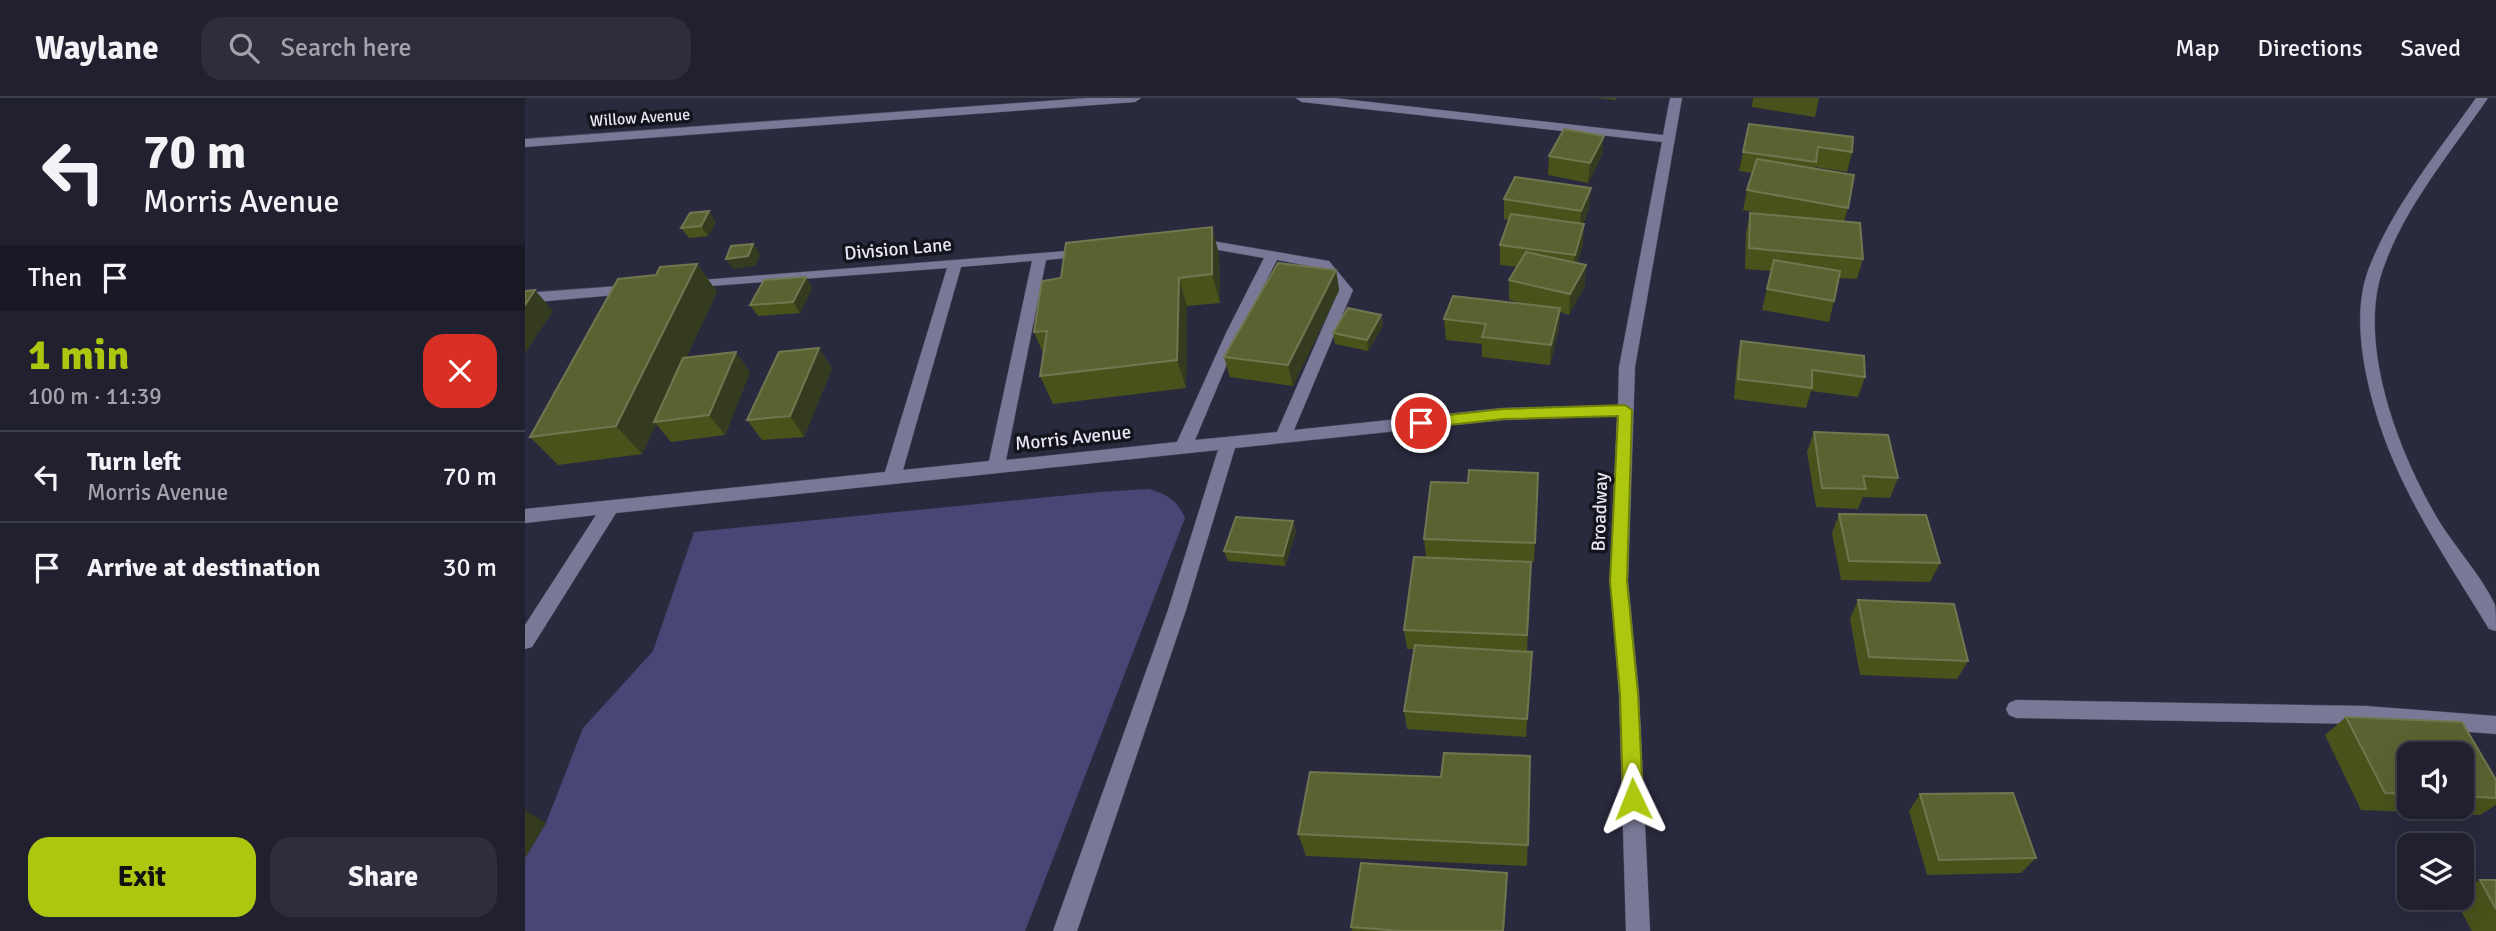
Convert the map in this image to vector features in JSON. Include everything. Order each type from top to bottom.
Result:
[{"type":"street","name":"Willow Avenue","points":[[525,143],[1135,98]]},
{"type":"street","points":[[1302,98],[1670,139]]},
{"type":"street","name":"Broadway","points":[[1638,931],[1629,694],[1619,581],[1625,410],[1627,367],[1676,98]]},
{"type":"street","points":[[2482,98],[2402,216],[2375,272],[2369,301],[2368,338],[2375,380],[2397,452],[2419,501],[2496,623]]},
{"type":"street","points":[[1183,243],[1196,242],[1324,264],[1346,290],[1283,437]]},
{"type":"street","name":"Division Lane","points":[[678,286],[1104,251]]},
{"type":"street","points":[[1183,448],[1233,333],[1273,255]]},
{"type":"street","points":[[996,467],[1040,257]]},
{"type":"street","points":[[892,478],[955,264]]},
{"type":"street","points":[[525,298],[650,288]]},
{"type":"street","name":"Morris Avenue","points":[[525,516],[1503,414],[1625,410]]},
{"type":"street","points":[[1065,931],[1177,611],[1219,481],[1228,444]]},
{"type":"street","points":[[525,641],[611,507]]},
{"type":"street","points":[[2016,709],[2366,715],[2496,724]]},
{"type":"shaded area","points":[[1149,489],[1171,499],[1185,518],[1025,931],[525,931],[525,858],[546,823],[583,728],[653,651],[694,532]]},
{"type":"building","points":[[1749,124],[1853,137],[1852,152],[1818,147],[1816,162],[1743,152]]},
{"type":"building","points":[[1564,129],[1604,136],[1590,163],[1549,156]]},
{"type":"building","points":[[1757,159],[1854,175],[1848,208],[1747,190]]},
{"type":"building","points":[[1515,177],[1591,188],[1581,211],[1504,199]]},
{"type":"building","points":[[709,211],[701,226],[681,228],[690,213]]},
{"type":"building","points":[[1750,213],[1860,223],[1863,259],[1749,248]]},
{"type":"building","points":[[1511,214],[1584,224],[1575,255],[1500,245]]},
{"type":"building","points":[[1212,227],[1212,274],[1179,278],[1177,360],[1040,376],[1047,331],[1034,332],[1042,281],[1061,278],[1066,243]]},
{"type":"building","points":[[753,244],[748,256],[726,259],[731,246]]},
{"type":"building","points":[[1526,252],[1586,265],[1570,294],[1509,280]]},
{"type":"building","points":[[1774,260],[1840,271],[1834,301],[1767,289]]},
{"type":"building","points":[[1278,263],[1336,270],[1288,365],[1224,357]]},
{"type":"building","points":[[697,264],[616,426],[530,437],[618,279],[656,275],[660,267]]},
{"type":"building","points":[[806,277],[793,302],[750,305],[764,280]]},
{"type":"building","points":[[535,290],[525,305],[525,291]]},
{"type":"building","points":[[1453,296],[1560,308],[1551,345],[1482,337],[1486,324],[1444,319]]},
{"type":"building","points":[[1348,308],[1381,315],[1367,340],[1333,333]]},
{"type":"building","points":[[1741,341],[1864,356],[1865,377],[1812,370],[1812,388],[1738,379]]},
{"type":"building","points":[[819,348],[790,416],[747,420],[779,352]]},
{"type":"building","points":[[736,352],[709,415],[654,422],[683,358]]},
{"type":"building","points":[[1814,432],[1888,435],[1898,478],[1863,476],[1866,489],[1822,488]]},
{"type":"building","points":[[1469,470],[1538,473],[1535,543],[1424,539],[1431,482],[1468,483]]},
{"type":"building","points":[[1839,514],[1926,515],[1940,563],[1849,561]]},
{"type":"building","points":[[1236,517],[1293,521],[1283,556],[1224,551]]},
{"type":"building","points":[[1414,557],[1531,562],[1527,635],[1404,630]]},
{"type":"building","points":[[1858,600],[1954,604],[1968,661],[1869,657]]},
{"type":"building","points":[[1415,645],[1532,652],[1527,719],[1404,711]]},
{"type":"building","points":[[2346,717],[2462,722],[2474,742],[2397,742],[2397,793],[2385,793]]},
{"type":"building","points":[[2474,742],[2496,780],[2496,798],[2474,797]]},
{"type":"building","points":[[1444,753],[1530,756],[1528,845],[1298,834],[1310,772],[1441,777]]},
{"type":"building","points":[[2013,793],[2036,858],[1939,860],[1920,794]]},
{"type":"building","points":[[1361,863],[1507,873],[1503,931],[1401,931],[1351,927]]},
{"type":"building","points":[[2480,880],[2496,880],[2496,909]]},
{"type":"route","points":[[1421,423],[1503,414],[1625,410],[1619,581],[1629,694],[1633,799]]}]
